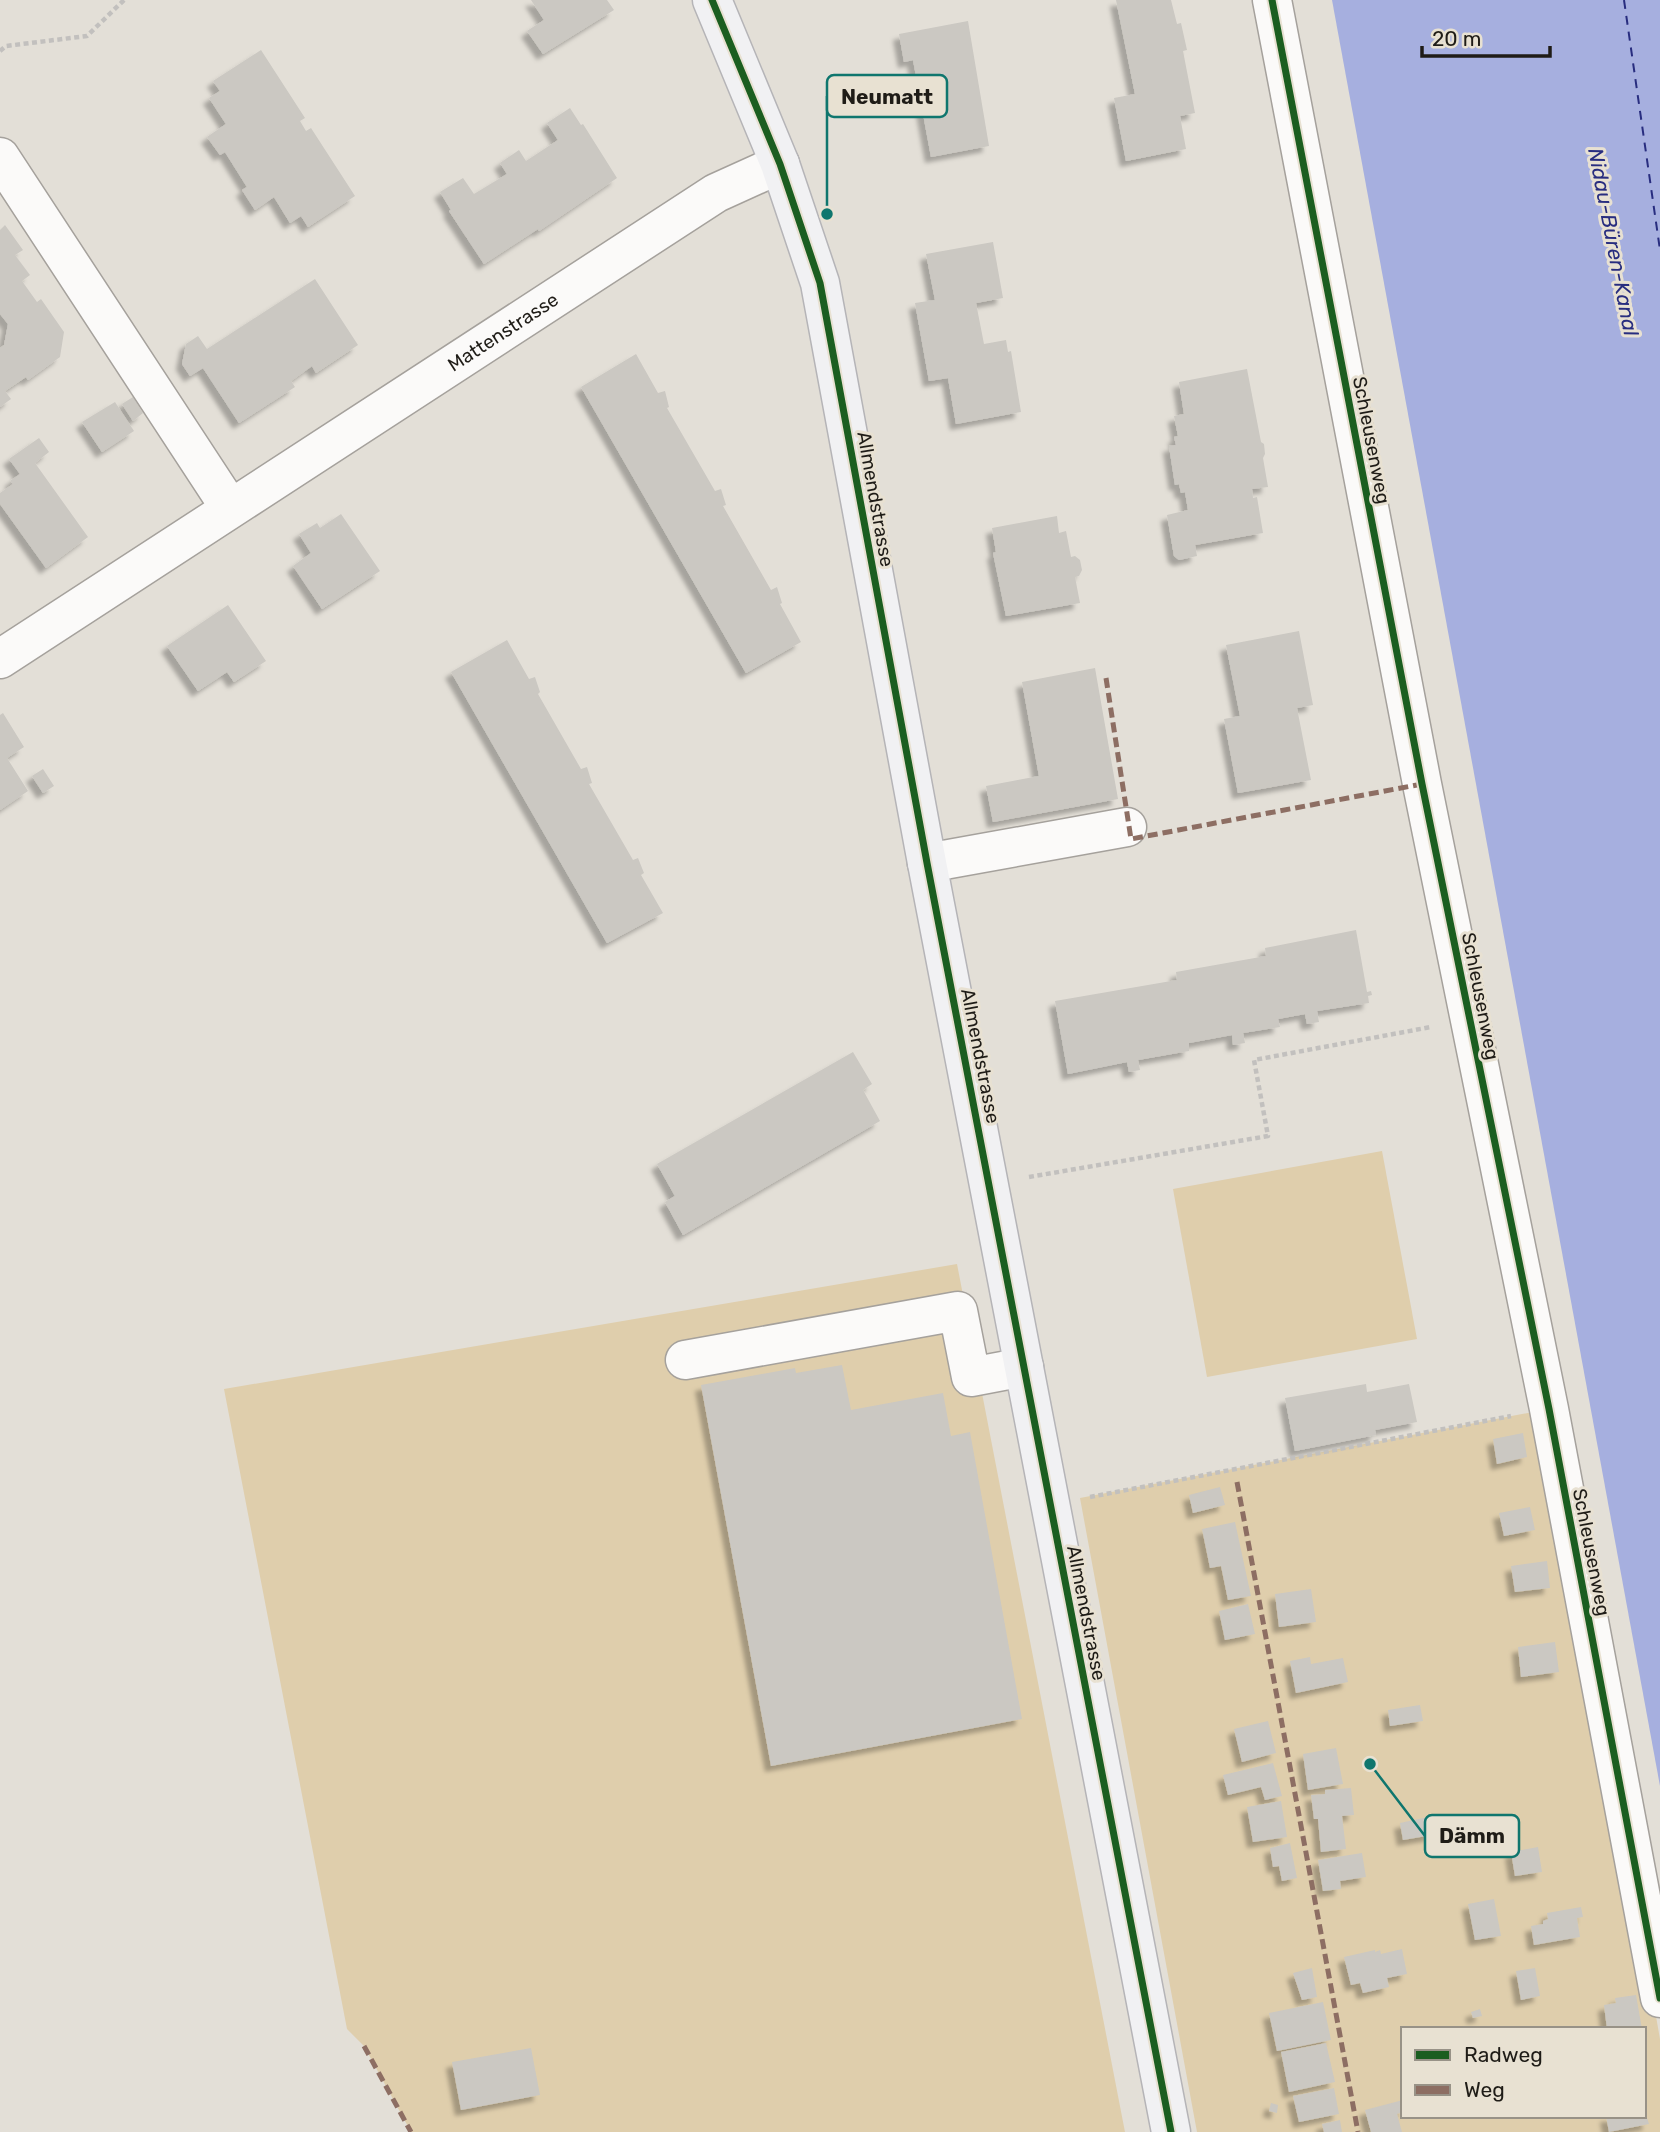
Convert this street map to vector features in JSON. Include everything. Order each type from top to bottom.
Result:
[{"type":"main road","name":"Allmendstrasse","points":[[716,1],[780,164],[820,282],[927,863],[1171,2132]]},
{"type":"street","name":"Schleusenweg","points":[[1272,0],[1419,770],[1549,1409],[1660,1998]]},
{"type":"street","points":[[0,157],[230,508]]},
{"type":"street","name":"Mattenstrasse","points":[[5,646],[230,508],[716,193],[780,164]]},
{"type":"street","points":[[927,863],[1127,827]]},
{"type":"street","points":[[685,1360],[958,1311],[971,1377],[1024,1367]]},
{"type":"path","points":[[0,51],[6,46],[87,36],[124,0]]},
{"type":"path","points":[[1018,1179],[1268,1136],[1254,1060],[1470,1020]]},
{"type":"path","points":[[1051,1504],[1549,1409]]},
{"type":"shaded area","points":[[1382,1151],[1417,1339],[1207,1377],[1173,1189]]},
{"type":"shaded area","points":[[957,1264],[1125,2132],[411,2132],[364,2046],[347,2029],[224,1389]]},
{"type":"shaded area","points":[[1549,1409],[1660,2039],[1660,2132],[1197,2132],[1080,1498]]},
{"type":"water","name":"Nidau-Büren-Kanal","points":[[1332,0],[1660,0],[1660,1786]]},
{"type":"building","points":[[531,0],[607,0],[614,10],[543,54],[527,31],[544,20]]},
{"type":"building","points":[[1116,0],[1171,0],[1177,24],[1181,23],[1187,50],[1183,51],[1195,113],[1180,116],[1186,149],[1126,161],[1114,98],[1135,94]]},
{"type":"building","points":[[968,21],[989,146],[931,157],[913,60],[904,62],[899,34]]},
{"type":"building","points":[[261,50],[305,118],[300,121],[306,131],[311,128],[355,196],[308,227],[301,216],[290,223],[274,197],[255,210],[242,190],[247,187],[225,152],[220,155],[207,137],[226,124],[209,98],[220,91],[213,81]]},
{"type":"building","points":[[570,108],[617,178],[539,231],[538,229],[484,264],[449,211],[451,210],[440,192],[463,178],[474,194],[507,174],[500,163],[519,150],[526,161],[558,140],[547,123]]},
{"type":"building","points":[[5,225],[23,250],[15,255],[30,275],[22,281],[37,302],[41,299],[64,332],[60,357],[28,380],[26,377],[5,391],[11,399],[0,407],[0,348],[4,345],[8,324],[0,314],[0,230]]},
{"type":"building","points":[[993,242],[1003,298],[976,303],[984,344],[1006,340],[1008,352],[1011,351],[1021,412],[956,424],[948,378],[929,381],[915,303],[935,300],[926,254]]},
{"type":"building","points":[[315,279],[358,345],[316,373],[312,366],[291,381],[295,387],[239,423],[203,368],[190,376],[182,364],[186,344],[198,336],[207,349]]},
{"type":"building","points":[[636,354],[658,393],[665,391],[669,407],[667,408],[715,491],[721,489],[726,505],[723,506],[771,590],[777,587],[782,603],[780,604],[801,642],[746,673],[581,387]]},
{"type":"building","points":[[1247,369],[1265,454],[1263,458],[1268,487],[1252,489],[1253,498],[1257,497],[1263,533],[1195,545],[1197,556],[1179,560],[1174,556],[1167,515],[1188,510],[1185,492],[1181,493],[1179,484],[1175,485],[1169,446],[1176,445],[1174,437],[1178,436],[1174,416],[1184,414],[1179,382]]},
{"type":"building","points":[[133,397],[143,413],[133,421],[122,404]]},
{"type":"building","points":[[115,402],[134,431],[102,452],[82,422]]},
{"type":"building","points":[[39,438],[49,452],[35,463],[88,537],[46,568],[0,504],[0,493],[13,484],[10,481],[20,474],[9,459]]},
{"type":"building","points":[[341,514],[380,571],[322,609],[293,566],[311,553],[299,534],[317,523],[320,528]]},
{"type":"building","points":[[1057,516],[1059,533],[1066,531],[1071,557],[1075,556],[1080,560],[1082,570],[1079,576],[1075,577],[1080,603],[1006,616],[993,553],[996,552],[992,528]]},
{"type":"building","points":[[228,605],[266,661],[234,682],[227,672],[198,691],[167,646]]},
{"type":"building","points":[[1299,631],[1313,705],[1297,708],[1311,780],[1238,793],[1224,719],[1240,716],[1226,645]]},
{"type":"building","points":[[507,640],[529,679],[535,677],[540,692],[538,694],[581,769],[587,767],[592,783],[589,784],[633,860],[638,858],[644,873],[641,875],[663,913],[607,943],[451,672]]},
{"type":"building","points":[[1095,668],[1118,799],[993,822],[986,786],[1039,776],[1022,682]]},
{"type":"building","points":[[3,713],[24,747],[7,758],[28,791],[0,810],[0,715]]},
{"type":"building","points":[[43,769],[54,786],[43,793],[32,776]]},
{"type":"building","points":[[1356,930],[1367,992],[1371,991],[1372,995],[1368,996],[1369,1003],[1317,1011],[1319,1022],[1307,1024],[1305,1014],[1278,1019],[1280,1027],[1243,1033],[1245,1043],[1233,1045],[1232,1035],[1189,1043],[1189,1051],[1138,1060],[1140,1070],[1129,1072],[1127,1062],[1068,1074],[1055,1001],[1177,980],[1176,972],[1266,956],[1265,948]]},
{"type":"building","points":[[853,1052],[872,1084],[863,1090],[880,1121],[683,1235],[665,1202],[675,1196],[657,1164]]},
{"type":"building","points":[[842,1365],[851,1410],[943,1393],[951,1436],[970,1432],[1022,1719],[771,1766],[701,1385],[795,1368],[796,1373]]},
{"type":"building","points":[[1366,1384],[1367,1392],[1409,1384],[1417,1422],[1375,1430],[1376,1435],[1295,1451],[1285,1398]]},
{"type":"building","points":[[1523,1433],[1527,1457],[1497,1464],[1493,1439]]},
{"type":"building","points":[[1220,1487],[1225,1505],[1193,1513],[1189,1495]]},
{"type":"building","points":[[1530,1507],[1535,1530],[1504,1536],[1499,1513]]},
{"type":"building","points":[[1235,1522],[1251,1596],[1228,1600],[1221,1566],[1210,1568],[1202,1529]]},
{"type":"building","points":[[1547,1561],[1550,1588],[1515,1592],[1511,1566]]},
{"type":"building","points":[[1311,1589],[1316,1622],[1279,1627],[1275,1594]]},
{"type":"building","points":[[1248,1604],[1255,1634],[1225,1640],[1219,1611]]},
{"type":"building","points":[[1555,1642],[1559,1672],[1521,1677],[1518,1647]]},
{"type":"building","points":[[1310,1657],[1311,1664],[1343,1658],[1348,1682],[1296,1693],[1290,1661]]},
{"type":"building","points":[[1420,1705],[1423,1721],[1390,1726],[1388,1710]]},
{"type":"building","points":[[1268,1721],[1276,1753],[1242,1762],[1234,1729]]},
{"type":"building","points":[[1336,1748],[1343,1784],[1308,1790],[1303,1754]]},
{"type":"building","points":[[1273,1763],[1282,1796],[1265,1800],[1261,1787],[1228,1795],[1223,1775]]},
{"type":"building","points":[[1351,1788],[1354,1815],[1342,1816],[1346,1849],[1321,1852],[1318,1819],[1314,1819],[1311,1795],[1325,1794],[1325,1790]]},
{"type":"building","points":[[1281,1801],[1287,1837],[1253,1842],[1247,1807]]},
{"type":"building","points":[[1428,1817],[1432,1835],[1403,1840],[1400,1823]]},
{"type":"building","points":[[1290,1843],[1297,1878],[1282,1881],[1279,1866],[1273,1867],[1270,1848]]},
{"type":"building","points":[[1538,1847],[1542,1872],[1515,1876],[1511,1852]]},
{"type":"building","points":[[1362,1853],[1366,1877],[1340,1881],[1341,1889],[1323,1891],[1318,1860]]},
{"type":"building","points":[[1494,1899],[1501,1936],[1475,1940],[1468,1904]]},
{"type":"building","points":[[1581,1907],[1583,1917],[1577,1918],[1580,1937],[1534,1945],[1531,1926],[1543,1924],[1543,1921],[1548,1919],[1547,1913]]},
{"type":"building","points":[[1402,1949],[1407,1974],[1387,1978],[1389,1987],[1363,1993],[1360,1983],[1351,1985],[1344,1957],[1375,1950],[1380,1950],[1381,1954]]},
{"type":"building","points":[[1312,1968],[1317,1997],[1302,2000],[1293,1973]]},
{"type":"building","points":[[1535,1968],[1540,1996],[1521,2000],[1516,1971]]},
{"type":"building","points":[[1636,1995],[1642,2027],[1607,2027],[1604,2005],[1616,2003],[1615,1998]]},
{"type":"building","points":[[1323,2002],[1331,2040],[1277,2051],[1269,2013]]},
{"type":"building","points":[[1480,2009],[1482,2016],[1473,2018],[1471,2012]]},
{"type":"building","points":[[1326,2043],[1335,2082],[1289,2092],[1281,2052]]},
{"type":"building","points":[[531,2048],[540,2095],[461,2110],[452,2062]]},
{"type":"building","points":[[1334,2088],[1339,2114],[1299,2122],[1293,2096]]},
{"type":"building","points":[[1401,2101],[1401,2113],[1397,2114],[1402,2132],[1371,2132],[1365,2110]]},
{"type":"building","points":[[1271,2103],[1278,2105],[1277,2113],[1269,2111]]},
{"type":"building","points":[[1646,2114],[1649,2124],[1609,2132],[1606,2118],[1646,2118]]},
{"type":"building","points":[[1340,2120],[1342,2132],[1324,2132],[1322,2124]]},
{"type":"ferry route","points":[[1624,0],[1660,250]]},
{"type":"marked path","points":[[1106,678],[1131,839],[1422,784]]},
{"type":"marked path","points":[[1237,1482],[1358,2132]]},
{"type":"marked path","points":[[364,2046],[411,2132]]},
{"type":"cycle path","points":[[712,0],[780,164],[820,283],[927,863],[1171,2132]]},
{"type":"cycle path","points":[[1272,0],[1422,784],[1549,1409],[1660,1998]]},
{"type":"place","name":"Neumatt","points":[[827,214]]},
{"type":"place","name":"Dämm","points":[[1370,1764]]}]
